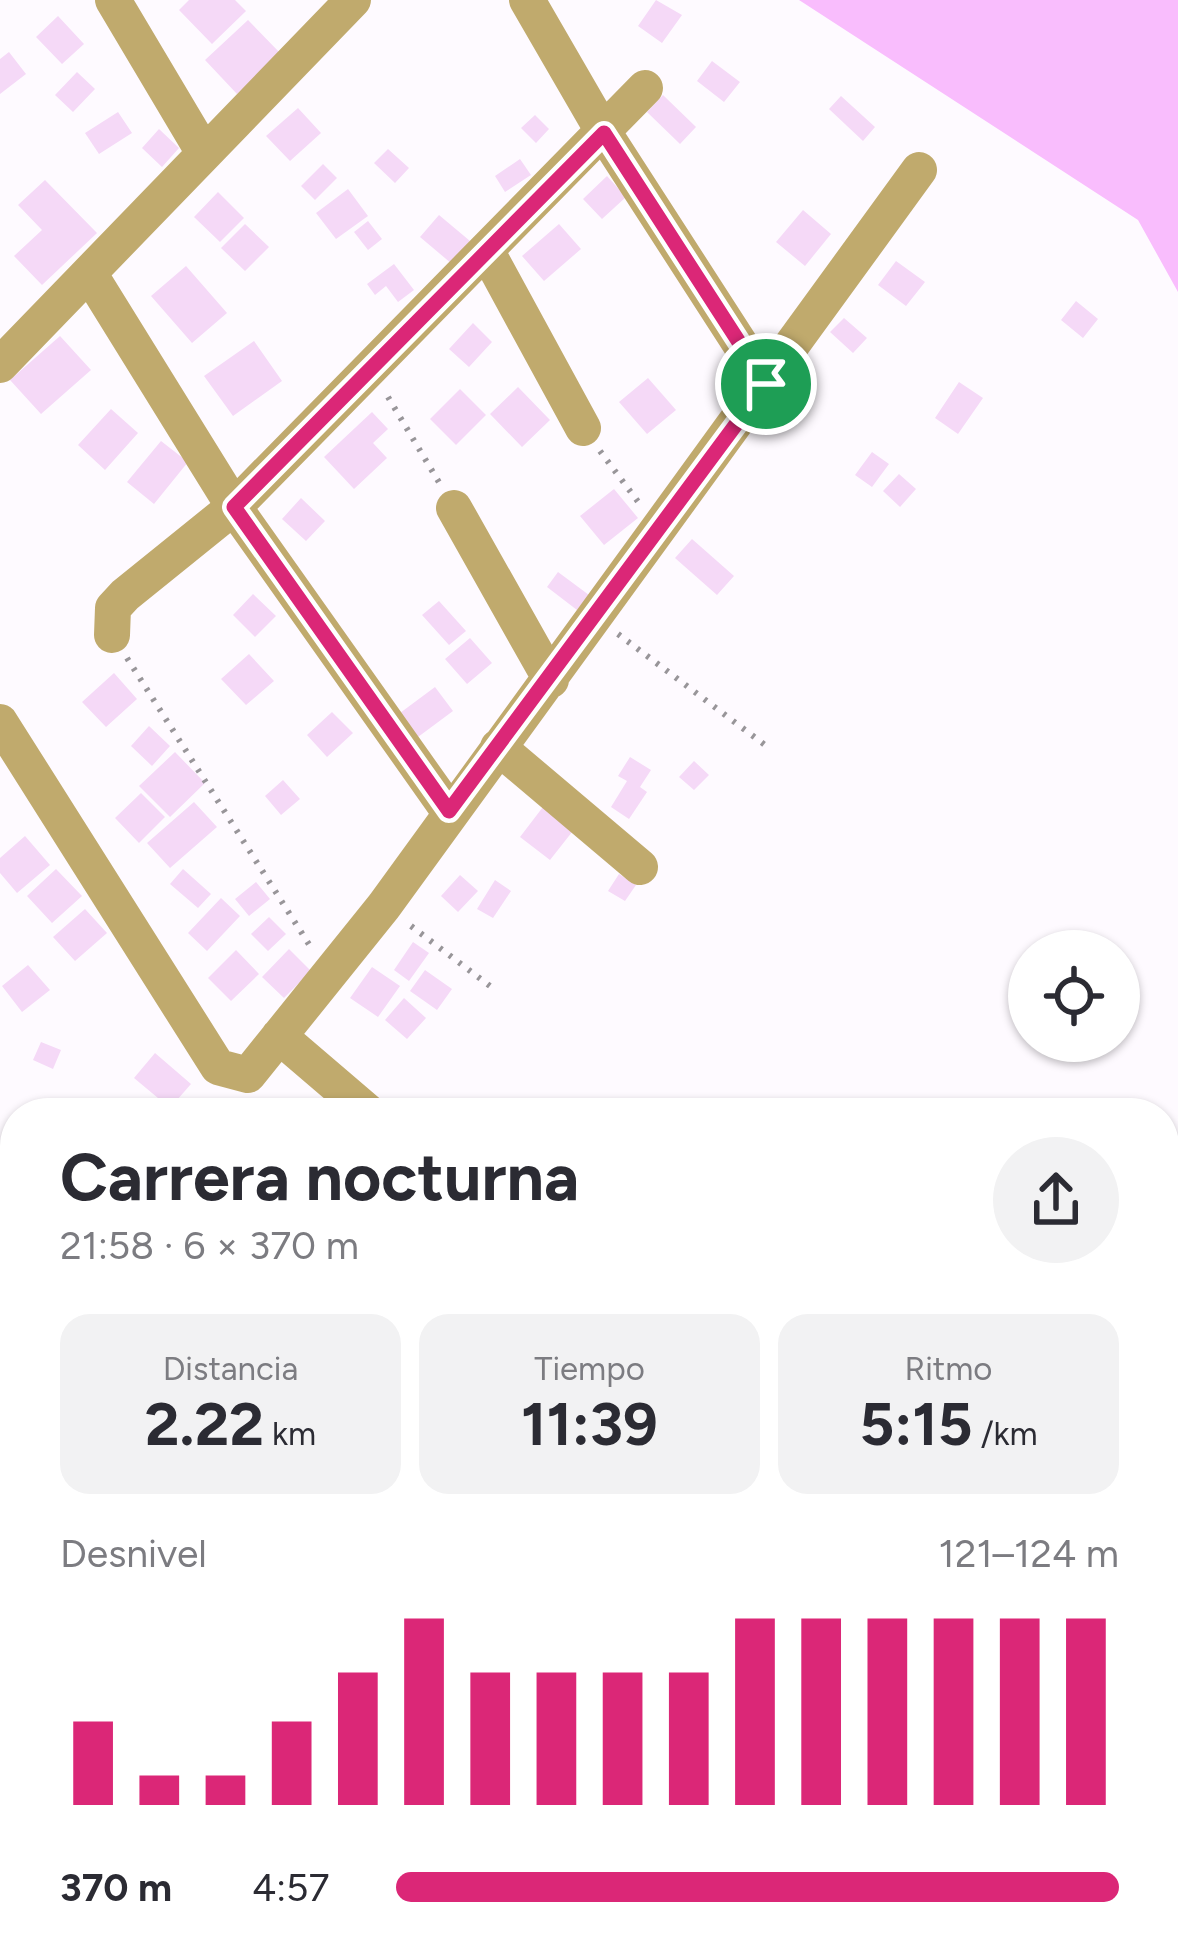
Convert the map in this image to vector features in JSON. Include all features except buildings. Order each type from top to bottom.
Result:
[{"type":"street","points":[[113,0],[204,153]]},
{"type":"street","points":[[527,0],[604,133],[766,384]]},
{"type":"street","points":[[0,365],[345,3]]},
{"type":"street","points":[[112,635],[112,608],[124,595],[234,507],[645,88]]},
{"type":"street","points":[[0,722],[218,1067],[248,1075],[384,906],[919,170]]},
{"type":"street","points":[[486,250],[583,428]]},
{"type":"street","points":[[88,273],[234,507],[449,811]]},
{"type":"street","points":[[454,508],[551,680]]},
{"type":"street","points":[[498,747],[640,867]]},
{"type":"street","points":[[279,1036],[351,1098]]},
{"type":"path","points":[[371,368],[454,508]]},
{"type":"path","points":[[583,428],[658,530]]},
{"type":"path","points":[[596,618],[765,745]]},
{"type":"path","points":[[112,635],[328,975]]},
{"type":"path","points":[[384,906],[494,989]]},
{"type":"shaded area","points":[[799,0],[1178,0],[1178,292],[1138,220]]},
{"type":"route","points":[[604,133],[766,384],[551,680],[449,811],[234,507],[604,133]]}]
